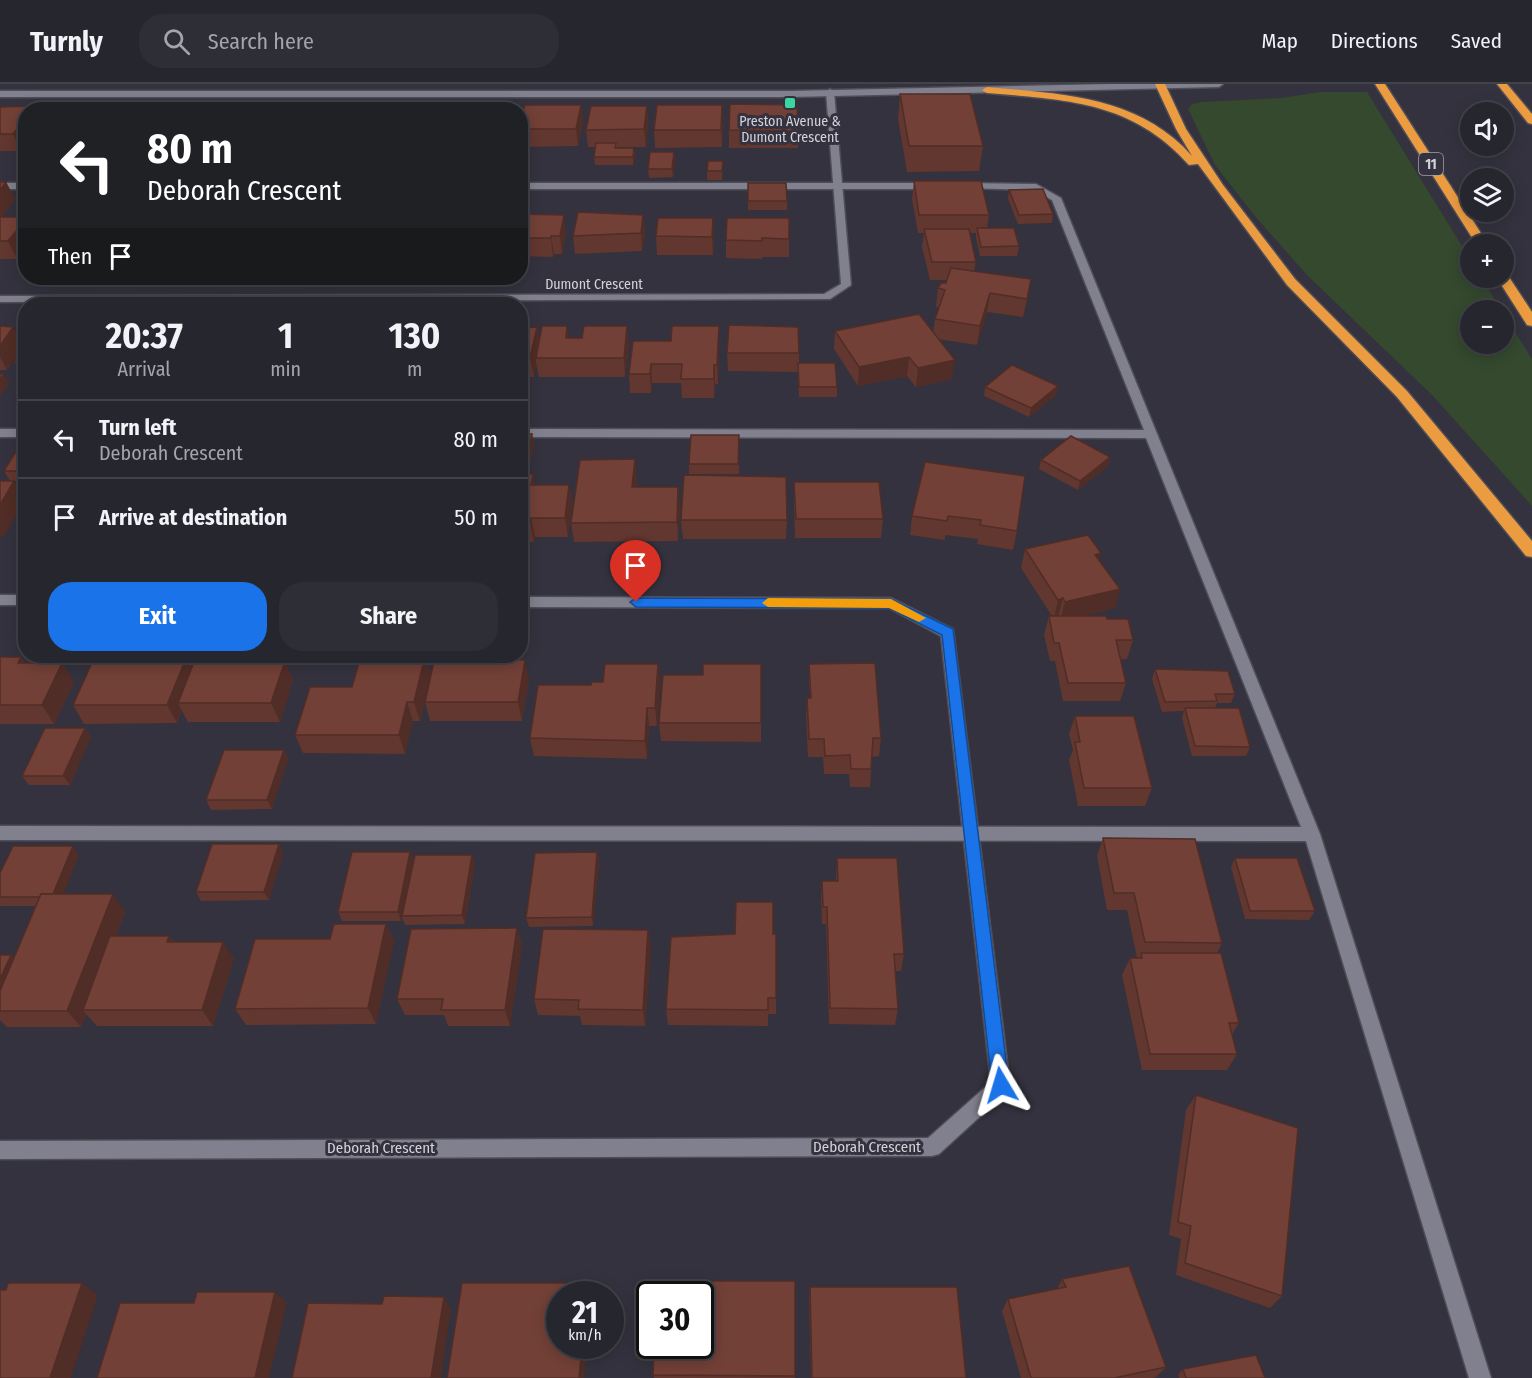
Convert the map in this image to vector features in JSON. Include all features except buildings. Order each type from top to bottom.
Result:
[{"type":"highway","points":[[1160,84],[1180,129],[1218,187],[1291,282],[1402,394],[1532,552]]},
{"type":"highway","name":"11","points":[[1380,84],[1476,234]]},
{"type":"highway","points":[[1502,84],[1532,121]]},
{"type":"highway","points":[[987,90],[1066,98],[1133,116],[1164,134],[1218,187]]},
{"type":"highway","points":[[1510,288],[1532,322]]},
{"type":"street","points":[[696,92],[774,84]]},
{"type":"street","points":[[0,94],[830,92],[1219,84]]},
{"type":"street","name":"Dumont Crescent","points":[[528,298],[826,297],[846,285],[830,92]]},
{"type":"street","points":[[0,186],[18,186]]},
{"type":"street","points":[[528,186],[1035,187],[1056,198],[1312,834],[1480,1378]]},
{"type":"street","name":"Dumont Crescent","points":[[0,299],[18,299]]},
{"type":"street","points":[[0,433],[18,433]]},
{"type":"street","points":[[528,433],[1151,434]]},
{"type":"street","points":[[0,600],[18,600]]},
{"type":"street","name":"Deborah Crescent","points":[[0,1150],[933,1147],[1001,1085],[948,633],[891,603],[528,602]]},
{"type":"street","points":[[0,832],[1312,834]]},
{"type":"green space","points":[[1320,92],[1367,92],[1460,243],[1460,288],[1488,288],[1495,300],[1460,300],[1460,354],[1514,354],[1514,330],[1532,359],[1532,506],[1432,395],[1307,275],[1254,215],[1215,165],[1188,109],[1192,104],[1202,102],[1282,98]]},
{"type":"slow traffic","points":[[768,603],[891,603],[919,618]]},
{"type":"place","name":"Preston Avenue & Dumont Crescent","points":[[790,103]]},
{"type":"route","points":[[636,602],[891,603],[948,633],[1001,1085]]}]
